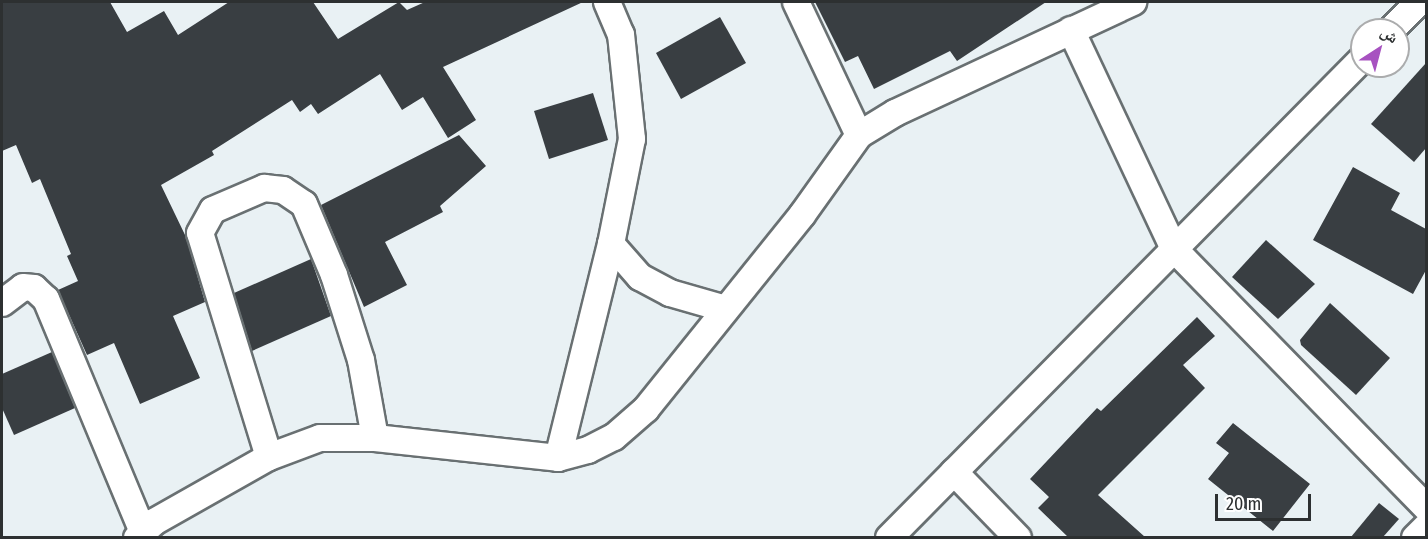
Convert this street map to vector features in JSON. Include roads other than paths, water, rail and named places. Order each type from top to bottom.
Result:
[{"type":"street","points":[[558,458],[611,244],[632,139],[621,35],[607,2]]},
{"type":"street","points":[[796,2],[859,135]]},
{"type":"street","points":[[2,303],[23,287],[34,288],[46,299],[140,535],[269,457],[320,438],[375,438],[558,458],[588,450],[614,437],[638,416],[802,215],[859,135],[895,113],[1133,2]]},
{"type":"street","points":[[1403,18],[1419,2]]},
{"type":"street","points":[[1071,30],[1174,249],[1426,507]]},
{"type":"street","points":[[889,537],[1350,71]]},
{"type":"street","points":[[269,457],[201,233],[213,210],[264,188],[283,190],[304,204],[334,275],[361,360],[375,438]]},
{"type":"street","points":[[611,244],[640,277],[670,293],[726,309]]},
{"type":"street","points":[[954,472],[1018,537]]},
{"type":"street","points":[[1415,537],[1426,527]]}]
